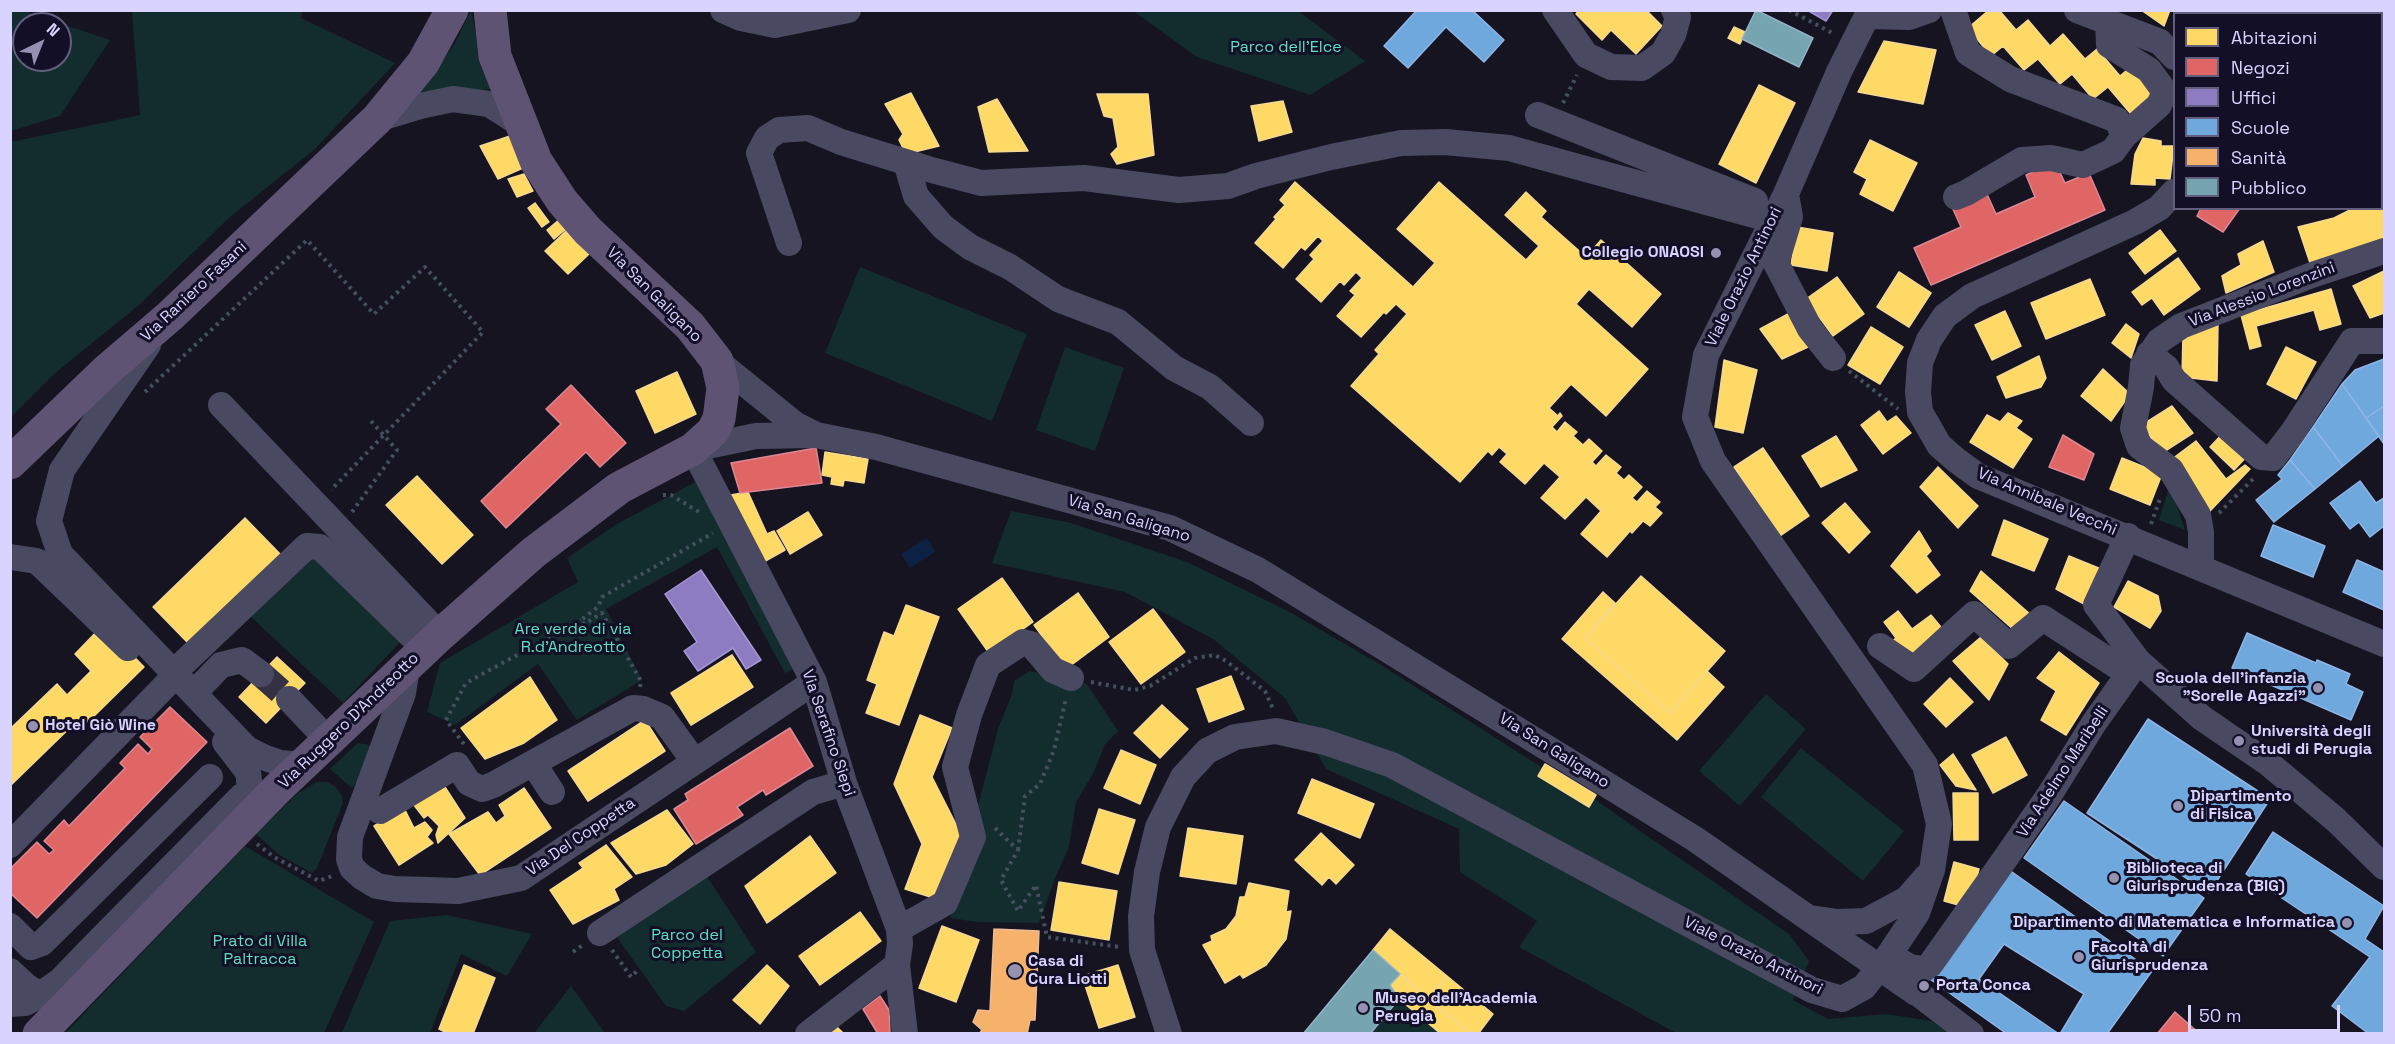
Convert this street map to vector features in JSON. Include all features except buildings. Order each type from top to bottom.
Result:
[{"type":"main road","name":"Via Raniero Fasani","points":[[10,463],[108,369],[170,316],[377,119],[423,63],[452,10]]},
{"type":"main road","name":"Via San Galigano","points":[[490,10],[495,56],[519,123],[536,161],[562,201],[588,231],[690,326],[717,361]]},
{"type":"main road","name":"Via Ruggero D'Andreotto","points":[[39,1034],[90,967],[228,840],[424,650],[533,553],[619,488],[693,449],[713,431],[719,418],[723,388],[717,361]]},
{"type":"street","points":[[723,10],[741,18],[775,24],[848,10]]},
{"type":"street","points":[[1555,10],[1586,55],[1611,67],[1642,68],[1663,53],[1673,35],[1678,17],[1674,10]]},
{"type":"street","points":[[1869,13],[1909,17],[1929,10]]},
{"type":"street","points":[[1953,10],[1968,53],[2010,79],[2117,120],[2124,136]]},
{"type":"street","points":[[2078,10],[2160,42],[2173,55]]},
{"type":"street","name":"Viale Orazio Antinori","points":[[1169,1034],[1142,950],[1141,916],[1147,872],[1158,827],[1183,777],[1208,751],[1235,737],[1276,731],[1325,742],[1392,765],[1812,990],[1842,999],[1864,987],[1885,962],[1917,913],[1932,870],[1939,824],[1925,765],[1713,461],[1695,417],[1706,355],[1869,13]]},
{"type":"street","points":[[1956,197],[2022,160],[2051,158],[2083,165],[2113,151],[2124,136],[2159,105],[2165,92],[2149,70],[2109,45],[2108,22]]},
{"type":"street","name":"Via Raniero Fasani","points":[[377,119],[453,99],[489,104],[519,123]]},
{"type":"street","points":[[1546,118],[1778,208]]},
{"type":"street","points":[[789,243],[759,153],[767,138],[779,130],[808,128],[841,142],[981,183],[1084,178],[1179,190],[1228,186],[1256,176],[1330,157],[1401,143],[1445,142],[1509,148],[1778,208],[1790,217],[1776,263],[1810,329],[1833,358]]},
{"type":"street","points":[[906,162],[916,196],[943,227],[970,246],[1011,267],[1058,299],[1118,322],[1174,368],[1210,387],[1251,423]]},
{"type":"street","name":"Via Annibale Vecchi","points":[[2173,194],[2160,208],[2135,222],[1972,296],[1945,316],[1929,340],[1920,363],[1914,412],[1939,445],[1978,476],[2385,644]]},
{"type":"street","name":"Via Alessio Lorenzini","points":[[2149,354],[2159,341],[2181,326],[2312,275],[2385,251]]},
{"type":"street","points":[[170,316],[62,470],[49,520],[60,554],[227,743],[248,772],[250,788],[247,804],[228,840]]},
{"type":"street","points":[[2201,567],[2201,532],[2198,515],[2171,470],[2139,446],[2133,428],[2143,365],[2149,354],[2166,366],[2174,380],[2261,458],[2273,458],[2293,432],[2352,341],[2385,341]]},
{"type":"street","name":"Via San Galigano","points":[[717,361],[796,425],[816,435],[876,447],[1170,528],[1258,570],[1695,839],[1807,917],[1885,962]]},
{"type":"street","points":[[221,405],[339,530],[424,650]]},
{"type":"street","name":"Via Ruggero D'Andreotto","points":[[693,449],[756,436],[816,435]]},
{"type":"street","name":"Via Serafino Siepi","points":[[693,449],[717,528],[814,682],[844,783],[899,929],[900,944],[897,965],[905,1034]]},
{"type":"street","points":[[2128,536],[2096,605],[2135,657],[2202,718],[2285,777],[2336,820],[2385,867]]},
{"type":"street","points":[[10,845],[170,679],[307,546],[320,547],[424,650]]},
{"type":"street","points":[[10,556],[37,561],[170,679],[194,693],[248,749],[263,758],[280,763],[304,765]]},
{"type":"street","points":[[1880,646],[1914,669],[1974,614],[2009,646],[2043,618],[2117,666],[2135,657]]},
{"type":"street","points":[[899,929],[945,903],[973,837],[955,767],[969,715],[988,665],[1023,642],[1031,644],[1053,670],[1071,678]]},
{"type":"street","name":"Via Del Coppetta","points":[[424,650],[403,693],[350,837],[349,859],[352,868],[377,886],[395,889],[458,891],[520,878],[814,682]]},
{"type":"street","name":"Via Adelmo Maribelli","points":[[1885,962],[1924,969],[1929,965],[2005,859],[2135,657]]},
{"type":"street","points":[[194,693],[221,665],[242,660],[261,674]]},
{"type":"street","points":[[289,699],[329,741]]},
{"type":"street","points":[[380,811],[457,765],[469,783],[482,789],[633,708],[662,717],[694,761]]},
{"type":"street","points":[[533,763],[552,792]]},
{"type":"street","points":[[10,926],[31,947],[42,943],[210,777]]},
{"type":"street","points":[[600,933],[813,792],[844,783]]},
{"type":"street","points":[[10,1004],[25,1003],[60,981],[90,967],[250,788]]},
{"type":"street","points":[[1807,917],[1838,922],[1866,921],[1907,899],[1932,870]]},
{"type":"street","points":[[1885,962],[1918,994],[1971,1034]]},
{"type":"street","points":[[808,1034],[897,965]]},
{"type":"street","points":[[10,972],[40,995]]},
{"type":"path","points":[[1789,10],[1835,35]]},
{"type":"path","points":[[1546,118],[1586,55]]},
{"type":"path","points":[[123,382],[143,394],[307,240],[374,314],[424,267],[483,332],[316,505]]},
{"type":"path","points":[[1833,358],[1888,403],[1899,410],[1914,412]]},
{"type":"path","points":[[339,530],[397,450],[371,421]]},
{"type":"path","points":[[2201,532],[2273,458]]},
{"type":"path","points":[[659,495],[671,495],[698,511],[703,519]]},
{"type":"path","points":[[717,528],[717,544]]},
{"type":"path","points":[[467,748],[446,720],[466,683],[581,620],[598,608],[602,597],[717,528]]},
{"type":"path","points":[[581,620],[584,624],[602,613],[641,681],[637,708]]},
{"type":"path","points":[[1120,947],[1047,937],[1036,885],[1018,911],[1001,880],[1017,850],[1025,796],[1040,784],[1054,750],[1071,678],[1134,690],[1150,686],[1195,658],[1215,655],[1265,691],[1274,710],[1276,731]]},
{"type":"path","points":[[994,827],[1017,850]]},
{"type":"path","points":[[274,857],[319,881]]},
{"type":"path","points":[[600,933],[631,976],[639,969]]},
{"type":"green space","points":[[11,10],[26,12],[12,12],[12,72],[72,72],[72,27],[110,40],[60,116],[11,131]]},
{"type":"green space","points":[[132,11],[303,11],[301,18],[395,63],[315,149],[230,217],[139,305],[54,374],[11,417],[11,142],[140,115]]},
{"type":"green space","points":[[471,11],[482,63],[491,89],[451,90],[407,102],[454,45]]},
{"type":"green space","name":"Parco dell'Elce","points":[[1133,11],[1298,11],[1365,61],[1310,95],[1197,57]]},
{"type":"green space","points":[[860,267],[1027,334],[992,421],[825,353]]},
{"type":"green space","points":[[1065,347],[1124,368],[1095,451],[1036,430]]},
{"type":"green space","name":"Are verde di via R.d'Andreotto","points":[[697,481],[797,667],[785,673],[717,547],[606,609],[642,680],[577,720],[538,664],[455,725],[427,712],[440,663],[578,582],[567,558],[615,525]]},
{"type":"green space","points":[[2170,484],[2185,530],[2159,520]]},
{"type":"green space","points":[[1011,511],[1071,523],[1187,562],[1288,611],[1378,663],[1543,768],[1538,776],[1594,799],[1789,934],[1809,961],[1793,1000],[1828,1019],[1886,1014],[1932,1021],[1949,1033],[1676,1033],[1519,947],[1537,921],[1460,872],[1459,829],[1326,769],[1285,698],[1213,639],[1125,592],[992,563]]},
{"type":"green space","points":[[316,551],[402,640],[343,703],[249,615]]},
{"type":"green space","points":[[1030,671],[1087,684],[1118,731],[1105,744],[1094,772],[1076,802],[1069,847],[1039,923],[977,922],[950,918],[967,882],[980,834],[978,806],[998,729],[1012,694],[1014,681]]},
{"type":"green space","points":[[1766,694],[1806,729],[1740,806],[1699,771]]},
{"type":"green space","points":[[358,743],[369,745],[370,766],[352,788],[330,769]]},
{"type":"green space","points":[[1801,748],[1904,831],[1863,881],[1761,797]]},
{"type":"green space","points":[[317,782],[327,782],[336,787],[342,796],[343,803],[317,868],[312,873],[278,854],[256,834],[297,794]]},
{"type":"green space","name":"Prato di Villa Paltracca","points":[[245,846],[374,922],[324,1033],[65,1033]]},
{"type":"green space","name":"Parco del Coppetta","points":[[706,875],[756,952],[684,1011],[666,1006],[614,933]]},
{"type":"green space","points":[[447,915],[532,934],[507,976],[461,954],[430,1033],[342,1033],[390,921]]},
{"type":"green space","points":[[571,986],[605,1033],[534,1033]]},
{"type":"green space","points":[[1399,999],[1441,1033],[1370,1034]]},
{"type":"water","points":[[927,538],[935,552],[910,568],[901,554]]},
{"type":"tunnel","points":[[261,674],[289,699]]},
{"type":"place","name":"Collegio ONAOSI","points":[[1716,253]]},
{"type":"place","name":"Scuola dell'infanzia \"Sorelle Agazzi\"","points":[[2318,688]]},
{"type":"place","name":"Hotel Giò Wine","points":[[33,726]]},
{"type":"place","name":"Università degli studi di Perugia","points":[[2239,741]]},
{"type":"place","name":"Dipartimento di Fisica","points":[[2178,806]]},
{"type":"place","name":"Biblioteca di Giurisprudenza (BIG)","points":[[2114,878]]},
{"type":"place","name":"Dipartimento di Matematica e Informatica","points":[[2347,923]]},
{"type":"place","name":"Facoltà di Giurisprudenza","points":[[2079,957]]},
{"type":"place","name":"Casa di Cura Liotti","points":[[1015,971]]},
{"type":"place","name":"Porta Conca","points":[[1924,986]]},
{"type":"place","name":"Museo dell'Academia Perugia","points":[[1363,1008]]}]
